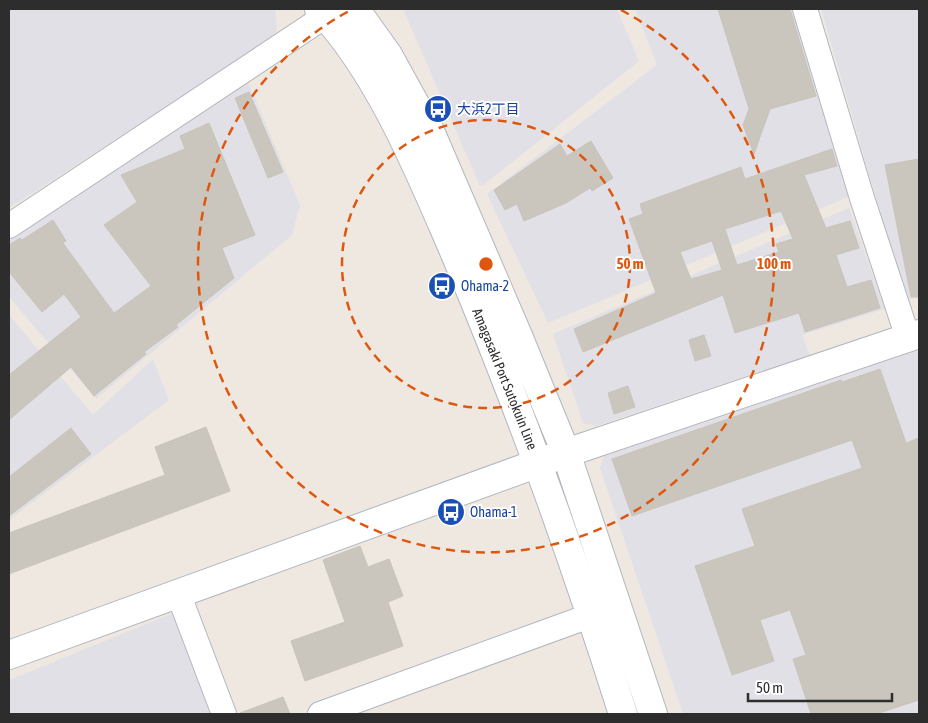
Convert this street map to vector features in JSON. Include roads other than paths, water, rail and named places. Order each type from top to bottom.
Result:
[{"type":"main road","name":"Amagasaki Port Sutokuin Line","points":[[355,9],[388,55],[430,131],[566,453],[653,714]]},
{"type":"main road","name":"Amagasaki Port Sutokuin Line","points":[[327,11],[387,108],[425,183],[539,463],[624,714]]},
{"type":"main road","points":[[9,655],[566,453],[914,336]]},
{"type":"street","points":[[805,9],[862,198],[914,336]]},
{"type":"street","points":[[9,226],[327,11]]},
{"type":"street","points":[[178,593],[224,714]]},
{"type":"street","points":[[320,714],[592,615]]},
{"type":"place","name":"大浜2丁目","points":[[438,109]]},
{"type":"place","name":"Ohama-2","points":[[442,286]]},
{"type":"place","name":"Ohama-1","points":[[451,512]]}]
